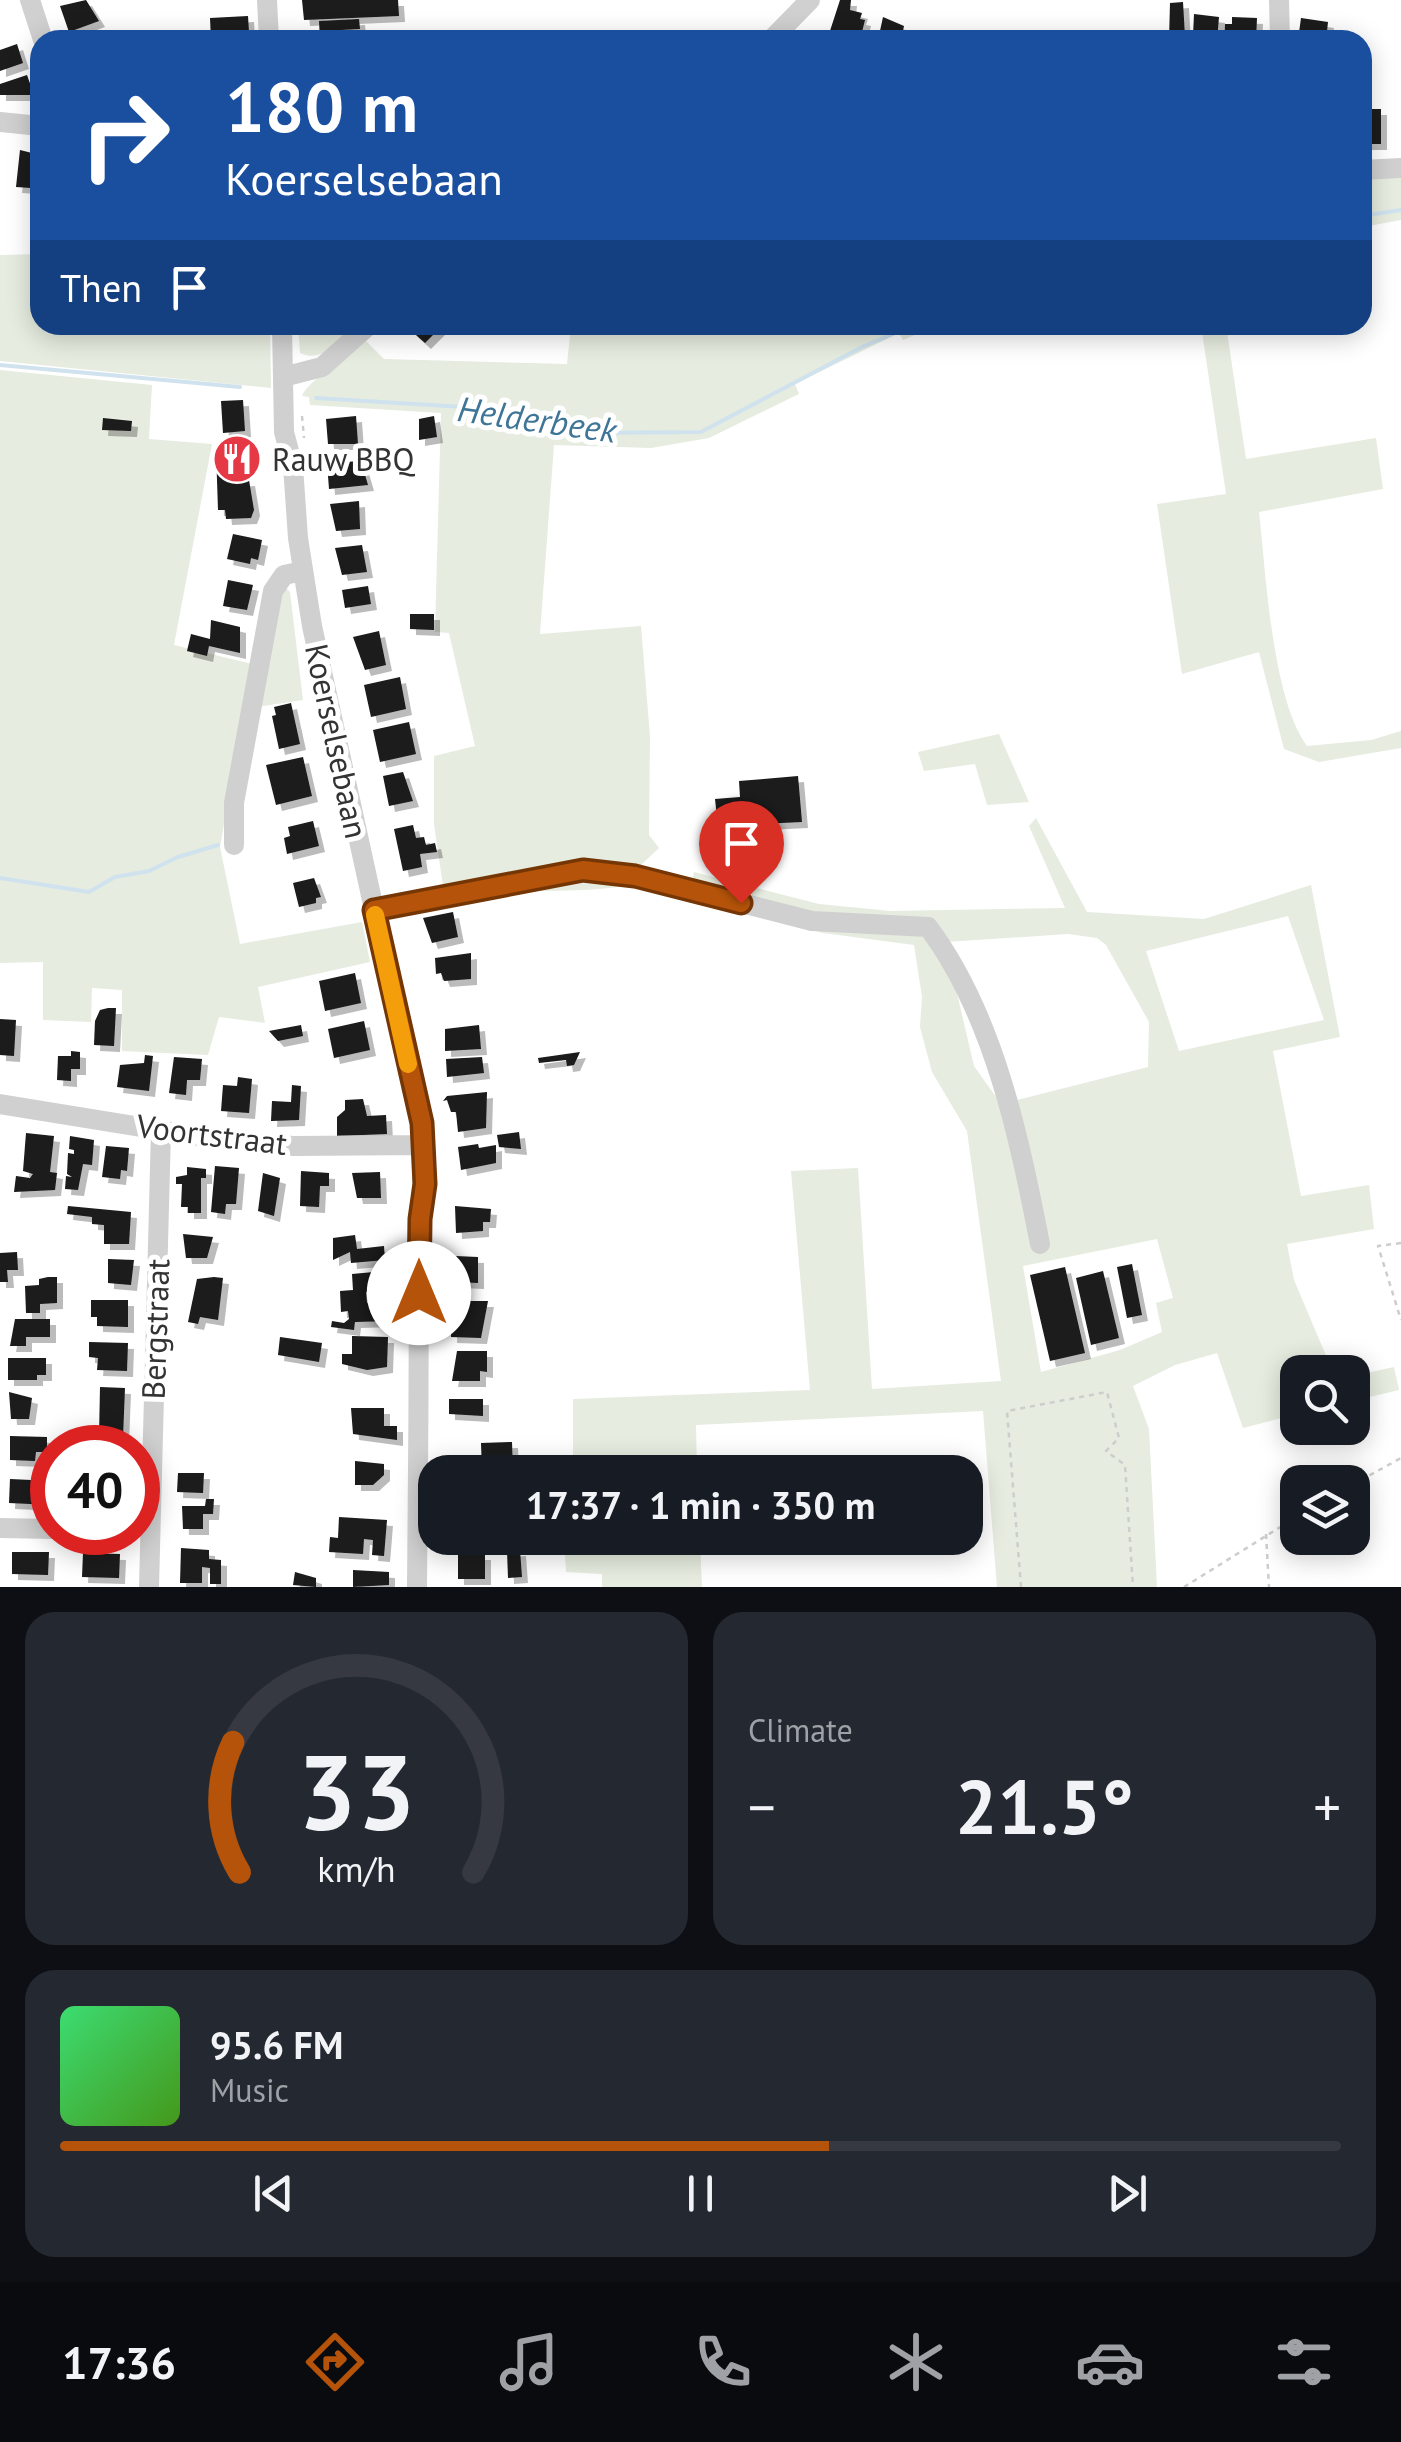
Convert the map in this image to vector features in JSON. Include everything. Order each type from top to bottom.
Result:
[{"type":"street","points":[[30,0],[40,30]]},
{"type":"street","points":[[267,0],[269,30]]},
{"type":"street","points":[[782,30],[810,0]]},
{"type":"street","points":[[1276,1],[1279,30]]},
{"type":"street","points":[[0,122],[30,125]]},
{"type":"street","points":[[1372,169],[1401,168]]},
{"type":"street","points":[[283,335],[288,377]]},
{"type":"street","points":[[288,377],[290,335]]},
{"type":"street","points":[[288,377],[322,367],[358,335]]},
{"type":"street","name":"Koerselsebaan","points":[[288,377],[297,433],[292,466],[303,571],[409,1069],[420,1101],[417,1587]]},
{"type":"street","name":"Koerselsebaan","points":[[234,845],[234,803],[273,590],[284,575],[303,571]]},
{"type":"street","points":[[374,910],[583,870],[635,876],[812,921],[928,927],[952,959],[982,1030],[1023,1156],[1040,1244]]},
{"type":"street","name":"Voortstraat","points":[[0,1104],[293,1146],[418,1145]]},
{"type":"street","name":"Bergstraat","points":[[148,1425],[161,1130]]},
{"type":"street","points":[[0,1528],[30,1529]]},
{"type":"street","name":"Bergstraat","points":[[146,1555],[149,1587]]},
{"type":"path","points":[[1401,1243],[1378,1246],[1401,1320]]},
{"type":"path","points":[[1021,1587],[1007,1410],[1107,1392],[1119,1438],[1106,1452],[1125,1465],[1133,1587]]},
{"type":"path","points":[[1370,1475],[1401,1458]]},
{"type":"path","points":[[1184,1587],[1280,1526]]},
{"type":"path","points":[[1266,1534],[1269,1587]]},
{"type":"shaded area","points":[[1401,176],[1401,220],[1372,225],[1372,177]]},
{"type":"shaded area","points":[[30,254],[30,335],[270,335],[271,388],[0,361],[0,255]]},
{"type":"shaded area","points":[[299,335],[345,335],[323,353],[300,353]]},
{"type":"shaded area","points":[[570,335],[895,335],[795,384],[799,394],[709,438],[651,448],[554,445],[540,634],[641,626],[650,736],[649,835],[659,848],[628,877],[644,883],[594,889],[444,893],[434,824],[434,756],[475,746],[449,633],[435,632],[441,413],[310,405],[309,397],[302,396],[321,375],[366,341],[384,359],[567,364]]},
{"type":"shaded area","points":[[1202,335],[1227,335],[1246,459],[1376,438],[1383,489],[1259,512],[1278,667],[1295,725],[1307,746],[1371,740],[1401,731],[1401,748],[1319,762],[1284,749],[1259,652],[1182,674],[1157,504],[1226,494]]},
{"type":"shaded area","points":[[0,370],[152,385],[149,439],[212,444],[174,645],[252,664],[220,847],[240,944],[362,922],[370,962],[258,987],[265,1023],[219,1017],[208,1055],[122,1051],[122,990],[92,988],[91,1022],[43,1020],[43,962],[0,963]]},
{"type":"shaded area","points":[[286,588],[290,592],[303,700],[257,707],[277,594]]},
{"type":"shaded area","points":[[999,734],[1029,802],[987,805],[975,764],[924,771],[918,752]]},
{"type":"shaded area","points":[[1036,818],[1087,912],[1204,919],[1311,885],[1340,1037],[1273,1051],[1301,1196],[1369,1185],[1374,1229],[1287,1244],[1294,1280],[1326,1355],[1280,1355],[1280,1418],[1243,1428],[1217,1353],[1175,1365],[1133,1386],[1149,1429],[1157,1587],[997,1587],[983,1411],[696,1425],[697,1455],[573,1455],[573,1399],[810,1390],[791,1171],[858,1168],[872,1389],[1001,1381],[967,1131],[932,1072],[920,1027],[922,997],[914,945],[823,933],[689,895],[694,872],[819,904],[891,911],[1065,908],[1029,826]],"holes":[[[1288,916],[1324,1020],[1179,1051],[1146,951]],[[1068,934],[1097,938],[1106,945],[1149,1022],[1148,1067],[1001,1104],[974,1066],[945,942]],[[1157,1239],[1173,1298],[1156,1303],[1162,1332],[1120,1350],[1041,1372],[1023,1266]]]},
{"type":"shaded area","points":[[1394,1367],[1399,1390],[1370,1397],[1370,1372]]},
{"type":"shaded area","points":[[565,1555],[701,1555],[702,1587],[602,1587],[602,1574],[566,1572]]},
{"type":"building","points":[[86,0],[99,21],[68,30],[60,6]]},
{"type":"building","points":[[302,0],[398,0],[399,16],[304,20]]},
{"type":"building","points":[[840,0],[851,0],[850,10],[862,13],[860,19],[865,20],[862,30],[830,30]]},
{"type":"building","points":[[1183,2],[1185,30],[1169,30],[1170,3]]},
{"type":"building","points":[[1194,14],[1219,17],[1218,30],[1193,30]]},
{"type":"building","points":[[248,16],[249,30],[211,30],[210,18]]},
{"type":"building","points":[[883,17],[904,26],[903,30],[880,30]]},
{"type":"building","points":[[1232,17],[1257,18],[1256,30],[1225,30],[1225,24],[1232,24]]},
{"type":"building","points":[[1301,18],[1328,22],[1327,30],[1299,30]]},
{"type":"building","points":[[359,19],[360,29],[319,30],[319,21]]},
{"type":"building","points":[[17,44],[23,63],[0,71],[0,50]]},
{"type":"building","points":[[27,75],[30,95],[0,95],[0,84]]},
{"type":"building","points":[[1372,109],[1381,109],[1381,144],[1372,144]]},
{"type":"building","points":[[20,150],[30,152],[30,188],[16,187]]},
{"type":"building","points":[[416,335],[433,335],[425,343]]},
{"type":"building","points":[[243,400],[245,431],[223,433],[221,401]]},
{"type":"building","points":[[356,416],[358,444],[328,444],[326,419]]},
{"type":"building","points":[[434,416],[437,437],[419,440],[419,419]]},
{"type":"building","points":[[103,418],[132,421],[131,431],[102,430]]},
{"type":"building","points":[[246,448],[246,468],[231,469],[232,481],[249,480],[254,510],[251,518],[226,519],[225,510],[218,510],[216,450]]},
{"type":"building","points":[[361,461],[368,485],[329,489],[327,463]]},
{"type":"building","points":[[359,501],[360,529],[336,531],[330,504]]},
{"type":"building","points":[[233,534],[262,540],[258,560],[251,558],[250,564],[227,559]]},
{"type":"building","points":[[362,545],[367,572],[342,575],[335,548]]},
{"type":"building","points":[[228,580],[253,585],[247,610],[223,606]]},
{"type":"building","points":[[368,586],[371,604],[345,608],[342,590]]},
{"type":"building","points":[[410,614],[434,614],[434,630],[410,629]]},
{"type":"building","points":[[211,620],[240,627],[240,653],[209,646],[207,656],[187,651],[191,634],[210,639]]},
{"type":"building","points":[[379,631],[386,665],[365,670],[353,637]]},
{"type":"building","points":[[400,677],[406,709],[371,717],[364,685]]},
{"type":"building","points":[[291,703],[300,744],[279,749],[272,716],[276,715],[274,707]]},
{"type":"building","points":[[409,722],[416,754],[380,762],[373,730]]},
{"type":"building","points":[[303,757],[312,796],[276,805],[266,765]]},
{"type":"building","points":[[403,772],[413,801],[389,806],[383,776]]},
{"type":"building","points":[[798,776],[802,822],[718,826],[715,799],[740,797],[739,781]]},
{"type":"building","points":[[313,821],[319,846],[287,854],[284,838],[290,836],[288,827]]},
{"type":"building","points":[[413,825],[416,838],[424,837],[426,845],[435,843],[437,852],[420,854],[422,867],[403,871],[394,829]]},
{"type":"building","points":[[314,878],[321,897],[316,898],[316,903],[299,907],[293,883]]},
{"type":"building","points":[[453,912],[458,937],[432,943],[423,918]]},
{"type":"building","points":[[471,953],[471,979],[444,981],[441,973],[436,974],[435,958]]},
{"type":"building","points":[[355,973],[361,1003],[325,1011],[319,981]]},
{"type":"building","points":[[116,1008],[114,1046],[94,1045],[95,1021],[100,1010]]},
{"type":"building","points":[[0,1019],[16,1020],[14,1056],[0,1055]]},
{"type":"building","points":[[364,1021],[370,1050],[334,1058],[328,1029]]},
{"type":"building","points":[[301,1025],[303,1036],[278,1041],[269,1031]]},
{"type":"building","points":[[479,1025],[481,1049],[445,1051],[445,1029]]},
{"type":"building","points":[[71,1051],[80,1052],[80,1069],[71,1069],[71,1081],[57,1080],[58,1056],[71,1056]]},
{"type":"building","points":[[580,1052],[574,1065],[567,1066],[566,1060],[539,1063],[538,1058]]},
{"type":"building","points":[[145,1055],[153,1056],[149,1091],[117,1087],[120,1065],[144,1063]]},
{"type":"building","points":[[174,1057],[202,1059],[200,1080],[187,1080],[186,1095],[169,1093]]},
{"type":"building","points":[[482,1057],[484,1073],[447,1077],[446,1059]]},
{"type":"building","points":[[238,1077],[252,1079],[249,1113],[221,1111],[223,1085],[237,1086]]},
{"type":"building","points":[[292,1085],[301,1086],[299,1120],[271,1121],[272,1101],[291,1102]]},
{"type":"building","points":[[487,1092],[486,1128],[458,1132],[456,1112],[451,1112],[447,1100],[443,1101],[447,1096]]},
{"type":"building","points":[[363,1099],[367,1116],[386,1115],[387,1134],[337,1136],[337,1117],[345,1110],[345,1100]]},
{"type":"building","points":[[519,1132],[521,1149],[499,1147],[497,1135]]},
{"type":"building","points":[[26,1133],[54,1136],[50,1172],[57,1173],[55,1190],[14,1192],[16,1176],[30,1178],[33,1174],[23,1171]]},
{"type":"building","points":[[70,1136],[94,1140],[92,1165],[83,1164],[78,1190],[65,1189],[66,1176],[72,1177],[67,1174],[68,1153],[74,1154],[69,1149]]},
{"type":"building","points":[[478,1144],[479,1148],[496,1145],[496,1163],[461,1170],[458,1147]]},
{"type":"building","points":[[106,1146],[129,1148],[127,1171],[121,1170],[120,1179],[102,1177]]},
{"type":"building","points":[[215,1166],[239,1168],[236,1204],[226,1204],[225,1214],[211,1212]]},
{"type":"building","points":[[187,1167],[206,1169],[206,1178],[201,1178],[201,1213],[188,1213],[188,1207],[181,1207],[182,1184],[176,1184],[176,1177],[187,1175]]},
{"type":"building","points":[[301,1171],[329,1173],[329,1186],[320,1186],[319,1207],[300,1206]]},
{"type":"building","points":[[380,1172],[381,1198],[357,1198],[352,1173]]},
{"type":"building","points":[[263,1173],[280,1178],[274,1216],[258,1211]]},
{"type":"building","points":[[68,1206],[131,1212],[129,1244],[104,1244],[104,1225],[92,1224],[92,1217],[67,1214]]},
{"type":"building","points":[[455,1206],[491,1209],[490,1222],[483,1222],[483,1231],[456,1233]]},
{"type":"building","points":[[183,1234],[213,1237],[207,1258],[186,1258]]},
{"type":"building","points":[[355,1235],[357,1249],[384,1246],[385,1260],[351,1263],[350,1252],[333,1260],[333,1238]]},
{"type":"building","points":[[17,1252],[18,1270],[7,1270],[8,1282],[0,1282],[0,1253]]},
{"type":"building","points":[[455,1256],[478,1257],[478,1283],[455,1282]]},
{"type":"building","points":[[108,1259],[134,1260],[131,1285],[108,1283]]},
{"type":"building","points":[[1132,1264],[1142,1315],[1127,1318],[1117,1267]]},
{"type":"building","points":[[1065,1267],[1085,1353],[1050,1361],[1030,1275]]},
{"type":"building","points":[[385,1271],[387,1290],[366,1292],[367,1303],[390,1303],[390,1321],[355,1322],[354,1330],[331,1327],[332,1321],[344,1323],[349,1319],[348,1311],[341,1312],[340,1291],[353,1290],[352,1274]]},
{"type":"building","points":[[1103,1271],[1119,1338],[1091,1345],[1076,1278]]},
{"type":"building","points":[[57,1277],[57,1303],[40,1304],[40,1313],[26,1313],[25,1286],[39,1285],[39,1279]]},
{"type":"building","points":[[223,1278],[218,1320],[200,1317],[198,1324],[188,1322],[197,1279]]},
{"type":"building","points":[[91,1300],[128,1300],[128,1327],[97,1326],[97,1317],[91,1317]]},
{"type":"building","points":[[452,1301],[488,1301],[481,1338],[451,1337]]},
{"type":"building","points":[[15,1319],[50,1319],[50,1337],[26,1337],[26,1346],[10,1346]]},
{"type":"building","points":[[352,1336],[388,1337],[387,1367],[367,1370],[342,1364],[342,1354],[352,1354]]},
{"type":"building","points":[[280,1337],[322,1343],[319,1362],[278,1355]]},
{"type":"building","points":[[89,1342],[128,1343],[127,1371],[97,1370],[98,1358],[89,1357]]},
{"type":"building","points":[[457,1351],[487,1351],[487,1372],[480,1371],[480,1381],[452,1381]]},
{"type":"building","points":[[8,1358],[46,1358],[46,1375],[37,1375],[37,1380],[8,1380]]},
{"type":"building","points":[[100,1387],[125,1388],[123,1425],[99,1425]]},
{"type":"building","points":[[9,1392],[32,1398],[29,1419],[11,1419]]},
{"type":"building","points":[[449,1399],[483,1399],[483,1416],[449,1414]]},
{"type":"building","points":[[351,1408],[384,1408],[384,1426],[397,1426],[397,1440],[353,1434]]},
{"type":"building","points":[[10,1436],[30,1437],[30,1461],[10,1460]]},
{"type":"building","points":[[512,1442],[512,1455],[481,1455],[481,1443]]},
{"type":"building","points":[[355,1461],[384,1464],[384,1475],[373,1485],[355,1485]]},
{"type":"building","points":[[178,1473],[204,1473],[203,1493],[177,1492]]},
{"type":"building","points":[[10,1479],[30,1480],[30,1504],[9,1503]]},
{"type":"building","points":[[206,1499],[214,1499],[213,1514],[203,1514],[203,1529],[183,1529],[182,1506],[205,1506]]},
{"type":"building","points":[[339,1517],[387,1520],[384,1556],[372,1555],[373,1540],[364,1539],[363,1554],[329,1552],[330,1537],[338,1538]]},
{"type":"building","points":[[181,1548],[209,1550],[209,1559],[221,1560],[221,1584],[210,1584],[210,1568],[202,1567],[202,1583],[180,1583]]},
{"type":"building","points":[[12,1552],[49,1555],[48,1575],[12,1574]]},
{"type":"building","points":[[83,1555],[120,1555],[119,1578],[82,1577]]},
{"type":"building","points":[[458,1555],[485,1555],[485,1579],[458,1579]]},
{"type":"building","points":[[507,1555],[520,1555],[522,1577],[508,1578]]},
{"type":"building","points":[[353,1570],[389,1572],[389,1585],[353,1587]]},
{"type":"building","points":[[295,1572],[316,1578],[316,1587],[293,1585]]},
{"type":"waterway","name":"Helderbeek","points":[[1372,214],[1401,210]]},
{"type":"waterway","name":"Helderbeek","points":[[316,398],[497,409],[589,433],[701,432],[890,335]]},
{"type":"waterway","name":"Helderbeek","points":[[0,365],[240,387]]},
{"type":"waterway","points":[[0,878],[89,892],[115,877],[149,871],[218,845]]},
{"type":"slow traffic","points":[[375,915],[408,1064]]},
{"type":"place","name":"Rauw BBQ","points":[[237,459]]},
{"type":"route","points":[[419,1293],[420,1219],[425,1184],[420,1101],[409,1069],[374,910],[583,870],[635,876],[741,903]]}]
